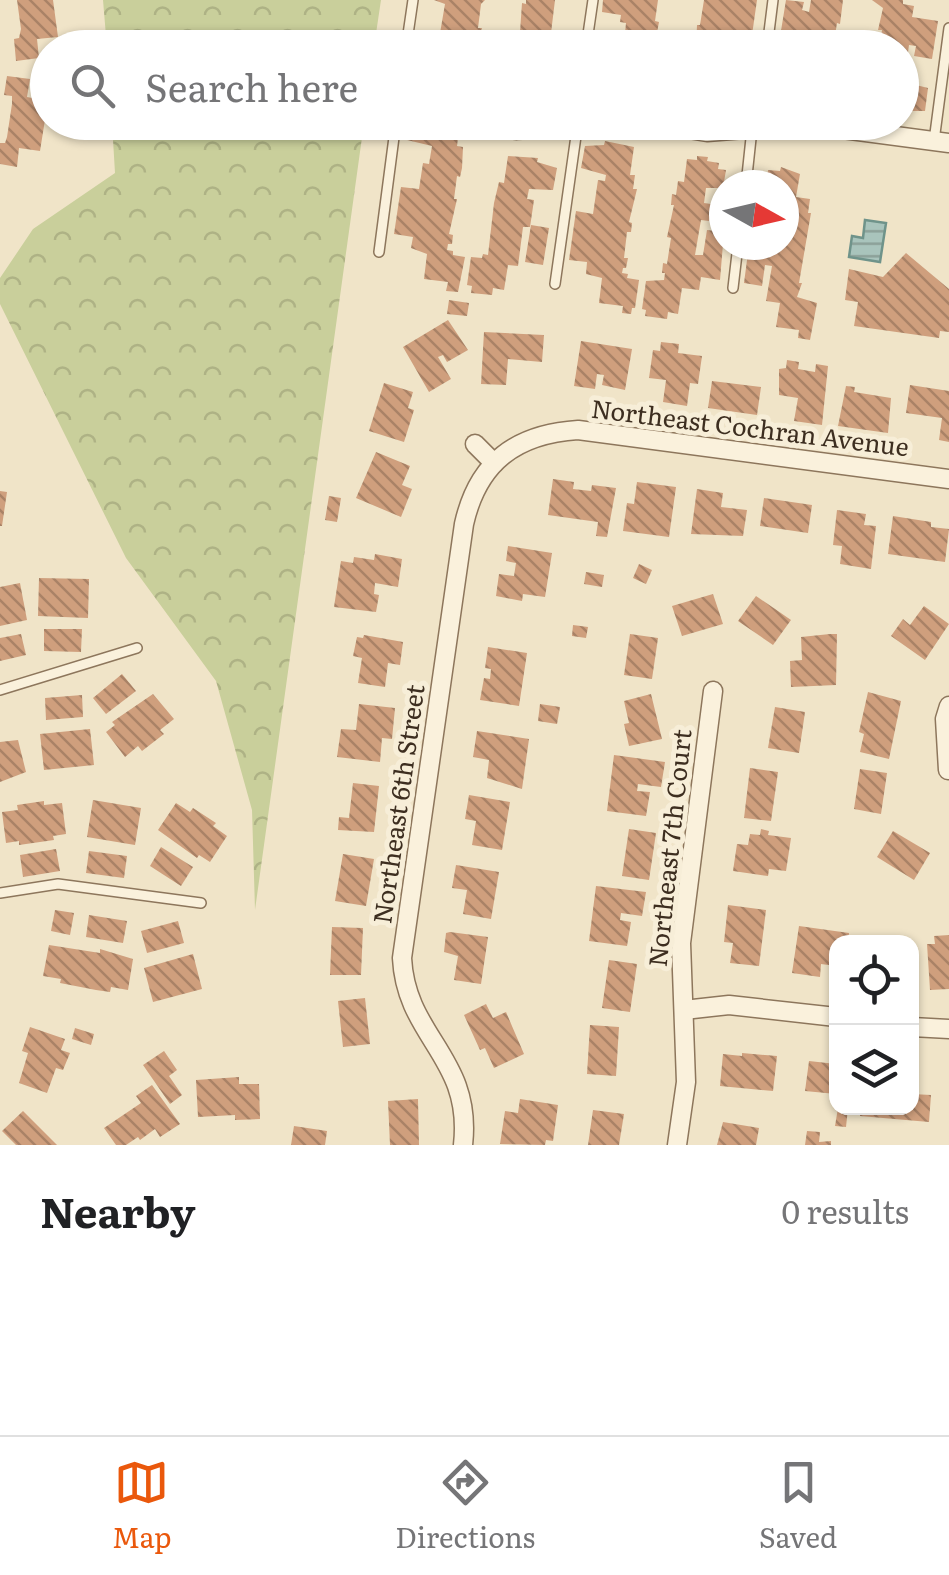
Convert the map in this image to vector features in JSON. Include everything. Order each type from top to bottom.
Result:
[{"type":"street","name":"Northeast Cochran Avenue","points":[[494,463],[511,448],[532,438],[578,430],[949,479]]},
{"type":"street","points":[[475,444],[494,463]]},
{"type":"street","name":"Northeast 6th Street","points":[[463,1145],[464,1106],[459,1085],[410,1004],[402,958],[464,524],[474,491],[494,463]]},
{"type":"street","name":"Northeast 7th Court","points":[[677,1145],[686,1082],[681,943],[713,691]]},
{"type":"street","points":[[948,770],[945,720],[949,706]]},
{"type":"street","points":[[684,1010],[729,1005],[829,1016]]},
{"type":"street","points":[[919,1027],[949,1029]]},
{"type":"lane","points":[[409,30],[413,0]]},
{"type":"lane","points":[[589,30],[593,0]]},
{"type":"lane","points":[[769,30],[773,0]]},
{"type":"lane","points":[[942,142],[949,28]]},
{"type":"lane","points":[[379,252],[394,140]]},
{"type":"lane","points":[[555,284],[575,140]]},
{"type":"lane","points":[[749,170],[754,140]]},
{"type":"lane","points":[[733,288],[736,260]]},
{"type":"lane","points":[[0,690],[136,648]]},
{"type":"lane","points":[[0,893],[58,884],[201,904]]},
{"type":"green space","points":[[103,0],[381,0],[377,30],[106,30]]},
{"type":"green space","points":[[113,140],[362,140],[255,910],[252,810],[216,681],[126,558],[0,304],[0,278],[33,229],[115,173]]},
{"type":"water","points":[[865,220],[886,223],[880,262],[849,257],[852,236],[863,238]]},
{"type":"building","points":[[17,0],[53,0],[57,30],[30,30],[30,59],[16,61],[14,39],[19,38]]},
{"type":"building","points":[[434,0],[485,0],[478,28],[481,30],[441,30],[445,4]]},
{"type":"building","points":[[526,0],[555,0],[551,30],[520,30],[522,3],[526,4]]},
{"type":"building","points":[[603,0],[658,0],[657,30],[625,30],[621,15],[602,12]]},
{"type":"building","points":[[704,0],[757,0],[753,30],[697,30]]},
{"type":"building","points":[[786,0],[804,2],[802,10],[809,12],[811,0],[843,0],[836,30],[781,30]]},
{"type":"building","points":[[872,0],[903,0],[903,4],[914,6],[912,17],[938,21],[932,59],[919,57],[919,30],[878,30],[883,8]]},
{"type":"building","points":[[7,76],[30,79],[30,140],[42,140],[40,151],[19,148],[17,167],[0,164],[0,143],[5,143],[7,137],[12,104],[12,96],[4,95]]},
{"type":"building","points":[[919,86],[928,88],[925,111],[919,111]]},
{"type":"building","points":[[407,140],[458,140],[457,146],[463,147],[449,234],[453,235],[452,244],[448,244],[447,250],[465,257],[458,292],[446,291],[448,282],[424,279],[427,254],[411,248],[413,237],[394,234],[401,187],[419,189],[423,163],[429,164],[432,146]]},
{"type":"building","points":[[605,141],[634,147],[630,175],[635,175],[633,189],[637,189],[629,222],[631,232],[627,232],[624,258],[628,258],[622,273],[639,280],[631,314],[622,313],[623,306],[599,303],[602,278],[586,274],[587,262],[569,260],[576,211],[593,214],[598,180],[605,181],[606,175],[581,168],[585,146],[604,145]]},
{"type":"building","points":[[508,156],[538,158],[537,162],[557,168],[553,190],[529,189],[527,199],[534,200],[530,227],[523,227],[518,266],[508,265],[504,290],[493,288],[492,295],[471,293],[472,286],[467,285],[471,257],[488,255],[494,203],[499,182],[504,183]]},
{"type":"building","points":[[697,156],[708,157],[707,161],[719,163],[718,169],[726,170],[709,170],[704,203],[709,204],[709,221],[701,220],[695,255],[703,255],[709,230],[709,260],[722,260],[720,280],[701,277],[699,290],[682,288],[678,314],[668,312],[667,319],[645,316],[646,310],[642,309],[646,281],[664,280],[663,263],[667,264],[671,238],[667,237],[674,205],[672,194],[676,195],[678,181],[684,182],[687,159],[697,160]]},
{"type":"building","points":[[799,197],[810,199],[802,283],[797,297],[817,303],[810,340],[798,338],[799,330],[776,327],[780,303],[766,301],[772,266],[765,265],[762,286],[744,283],[747,260],[799,260]]},
{"type":"building","points":[[531,225],[549,228],[543,265],[525,262]]},
{"type":"building","points":[[906,253],[949,289],[949,332],[940,331],[939,338],[854,326],[858,302],[845,300],[849,269],[883,277]]},
{"type":"building","points":[[449,300],[469,303],[467,316],[447,314]]},
{"type":"building","points":[[448,320],[468,350],[447,362],[443,355],[438,357],[451,379],[429,392],[403,347]]},
{"type":"building","points":[[484,332],[544,335],[542,362],[508,359],[506,385],[481,384]]},
{"type":"building","points":[[581,341],[632,349],[625,390],[602,385],[604,375],[597,374],[595,389],[574,386]]},
{"type":"building","points":[[661,342],[679,344],[678,353],[702,356],[698,384],[690,383],[687,406],[663,402],[666,380],[649,378],[653,350],[660,351]]},
{"type":"building","points":[[787,360],[799,362],[798,369],[815,372],[816,364],[828,366],[822,425],[794,421],[798,398],[779,395],[779,369],[786,368]]},
{"type":"building","points":[[712,381],[761,387],[757,415],[708,408]]},
{"type":"building","points":[[384,383],[413,392],[408,408],[414,410],[404,442],[369,431]]},
{"type":"building","points":[[910,385],[949,391],[949,442],[939,440],[942,418],[906,413]]},
{"type":"building","points":[[846,386],[855,387],[854,392],[891,398],[888,433],[838,426]]},
{"type":"building","points":[[376,452],[410,466],[402,485],[412,489],[401,517],[356,498]]},
{"type":"building","points":[[553,479],[574,482],[573,489],[591,491],[592,485],[616,488],[607,537],[596,536],[598,522],[548,515]]},
{"type":"building","points":[[637,482],[676,487],[669,537],[623,531],[627,503],[634,504]]},
{"type":"building","points":[[697,489],[723,493],[721,507],[747,510],[743,536],[691,534]]},
{"type":"building","points":[[0,491],[7,492],[2,526],[0,526]]},
{"type":"building","points":[[329,496],[341,498],[337,522],[325,520]]},
{"type":"building","points":[[764,498],[812,505],[808,533],[760,526]]},
{"type":"building","points":[[837,510],[866,514],[864,525],[876,526],[871,569],[840,564],[842,546],[833,545]]},
{"type":"building","points":[[893,516],[949,529],[945,562],[888,554]]},
{"type":"building","points":[[508,546],[552,553],[545,597],[523,594],[522,601],[496,596],[499,574],[514,576],[516,563],[506,561]]},
{"type":"building","points":[[375,554],[402,559],[398,587],[375,583],[374,594],[379,595],[376,612],[334,607],[341,561],[353,563],[354,557],[374,560]]},
{"type":"building","points":[[639,564],[652,570],[646,584],[633,578]]},
{"type":"building","points":[[586,572],[604,575],[602,587],[584,584]]},
{"type":"building","points":[[39,578],[89,579],[88,618],[38,616]]},
{"type":"building","points":[[20,583],[27,620],[0,626],[0,587]]},
{"type":"building","points":[[713,594],[723,624],[682,636],[672,606]]},
{"type":"building","points":[[756,596],[791,620],[773,645],[738,621]]},
{"type":"building","points":[[924,606],[949,624],[925,660],[891,636],[903,619],[910,625]]},
{"type":"building","points":[[573,625],[588,627],[586,638],[572,636]]},
{"type":"building","points":[[44,629],[82,629],[81,652],[44,651]]},
{"type":"building","points":[[21,634],[26,655],[0,661],[0,638]]},
{"type":"building","points":[[630,634],[658,638],[652,679],[624,675]]},
{"type":"building","points":[[837,634],[836,685],[791,687],[790,661],[802,660],[801,637]]},
{"type":"building","points":[[357,637],[403,642],[400,665],[388,663],[385,687],[358,683],[362,658],[353,656]]},
{"type":"building","points":[[488,647],[527,653],[519,706],[480,700],[484,678],[490,679],[491,669],[485,668]]},
{"type":"building","points":[[122,674],[136,691],[106,714],[93,698]]},
{"type":"building","points":[[868,692],[901,701],[889,759],[860,752],[864,734],[859,732]]},
{"type":"building","points":[[153,694],[174,719],[160,730],[164,734],[142,751],[138,746],[125,757],[106,732],[115,725],[112,722]]},
{"type":"building","points":[[651,694],[662,739],[629,746],[624,701]]},
{"type":"building","points":[[82,695],[83,717],[46,720],[45,698]]},
{"type":"building","points":[[359,704],[395,708],[392,739],[382,738],[380,762],[337,757],[341,729],[356,730]]},
{"type":"building","points":[[540,704],[560,707],[557,724],[538,721]]},
{"type":"building","points":[[775,707],[805,712],[799,753],[768,748]]},
{"type":"building","points":[[90,729],[94,765],[44,770],[40,734]]},
{"type":"building","points":[[477,731],[529,739],[522,789],[487,778],[489,760],[473,757]]},
{"type":"building","points":[[18,740],[26,772],[0,782],[0,742]]},
{"type":"building","points":[[614,755],[665,762],[661,787],[638,784],[637,791],[650,792],[646,816],[607,811]]},
{"type":"building","points":[[750,768],[778,772],[771,821],[744,818]]},
{"type":"building","points":[[860,769],[887,773],[881,814],[854,809]]},
{"type":"building","points":[[353,783],[379,786],[374,832],[338,830],[339,817],[349,818]]},
{"type":"building","points":[[469,795],[510,802],[502,850],[472,845],[476,821],[465,819]]},
{"type":"building","points":[[93,800],[141,808],[135,845],[87,837]]},
{"type":"building","points":[[44,801],[44,805],[62,803],[66,834],[53,836],[54,840],[6,843],[2,812]]},
{"type":"building","points":[[176,803],[190,812],[193,808],[216,823],[213,826],[227,836],[210,862],[199,855],[197,858],[158,830]]},
{"type":"building","points":[[629,829],[656,833],[649,880],[622,876]]},
{"type":"building","points":[[761,829],[769,831],[768,835],[791,838],[786,871],[769,869],[768,876],[733,871],[737,844],[748,845],[750,834],[760,835]]},
{"type":"building","points":[[893,831],[930,853],[914,880],[877,857]]},
{"type":"building","points":[[161,847],[193,867],[181,886],[150,866]]},
{"type":"building","points":[[56,849],[60,871],[23,877],[20,855]]},
{"type":"building","points":[[89,851],[127,856],[124,878],[86,873]]},
{"type":"building","points":[[343,854],[374,859],[366,906],[335,901]]},
{"type":"building","points":[[456,865],[499,872],[491,919],[463,914],[467,890],[452,888]]},
{"type":"building","points":[[596,886],[646,892],[642,916],[621,913],[620,920],[631,922],[627,946],[589,941]]},
{"type":"building","points":[[728,905],[766,910],[759,966],[730,963],[733,943],[724,942]]},
{"type":"building","points":[[55,910],[74,913],[70,935],[51,931]]},
{"type":"building","points":[[89,915],[127,921],[123,943],[86,937]]},
{"type":"building","points":[[178,921],[184,943],[147,953],[141,931]]},
{"type":"building","points":[[799,926],[849,933],[829,935],[829,965],[821,964],[820,977],[792,973]]},
{"type":"building","points":[[332,927],[363,928],[361,975],[330,975]]},
{"type":"building","points":[[446,933],[488,937],[481,984],[454,980],[458,956],[444,952]]},
{"type":"building","points":[[949,935],[949,989],[930,990],[927,944],[935,944],[934,936]]},
{"type":"building","points":[[49,945],[100,953],[100,949],[133,959],[128,990],[96,990],[43,976]]},
{"type":"building","points":[[193,954],[202,989],[153,1002],[144,968]]},
{"type":"building","points":[[609,960],[637,964],[630,1012],[602,1008]]},
{"type":"building","points":[[365,998],[370,1044],[343,1047],[338,1001]]},
{"type":"building","points":[[486,1004],[493,1018],[506,1012],[524,1054],[494,1068],[485,1048],[480,1050],[464,1015]]},
{"type":"building","points":[[590,1025],[619,1027],[616,1076],[587,1074]]},
{"type":"building","points":[[30,1027],[65,1039],[61,1050],[70,1053],[63,1070],[56,1068],[47,1093],[19,1083],[28,1053],[22,1051]]},
{"type":"building","points":[[75,1028],[94,1034],[91,1045],[72,1039]]},
{"type":"building","points":[[164,1051],[177,1070],[169,1076],[182,1095],[170,1104],[143,1065]]},
{"type":"building","points":[[723,1054],[777,1056],[773,1091],[720,1086]]},
{"type":"building","points":[[809,1061],[829,1063],[829,1093],[805,1091]]},
{"type":"building","points":[[239,1077],[239,1084],[259,1084],[260,1119],[235,1120],[235,1115],[198,1117],[196,1080]]},
{"type":"building","points":[[152,1085],[180,1124],[160,1137],[155,1129],[140,1140],[138,1137],[126,1145],[116,1145],[104,1128],[141,1103],[136,1096]]},
{"type":"building","points":[[919,1094],[931,1095],[929,1122],[860,1116],[919,1115]]},
{"type":"building","points":[[418,1099],[419,1145],[390,1145],[388,1101]]},
{"type":"building","points":[[520,1099],[558,1105],[553,1141],[546,1140],[545,1145],[500,1144],[505,1111],[518,1113]]},
{"type":"building","points":[[593,1110],[624,1114],[619,1145],[588,1145]]},
{"type":"building","points":[[23,1111],[57,1145],[16,1145],[2,1131]]},
{"type":"building","points":[[837,1115],[847,1115],[846,1127],[835,1126]]},
{"type":"building","points":[[723,1122],[759,1128],[756,1145],[717,1145]]},
{"type":"building","points":[[294,1126],[327,1131],[325,1145],[291,1145]]},
{"type":"building","points":[[807,1131],[820,1132],[819,1142],[831,1141],[831,1145],[805,1145]]}]
